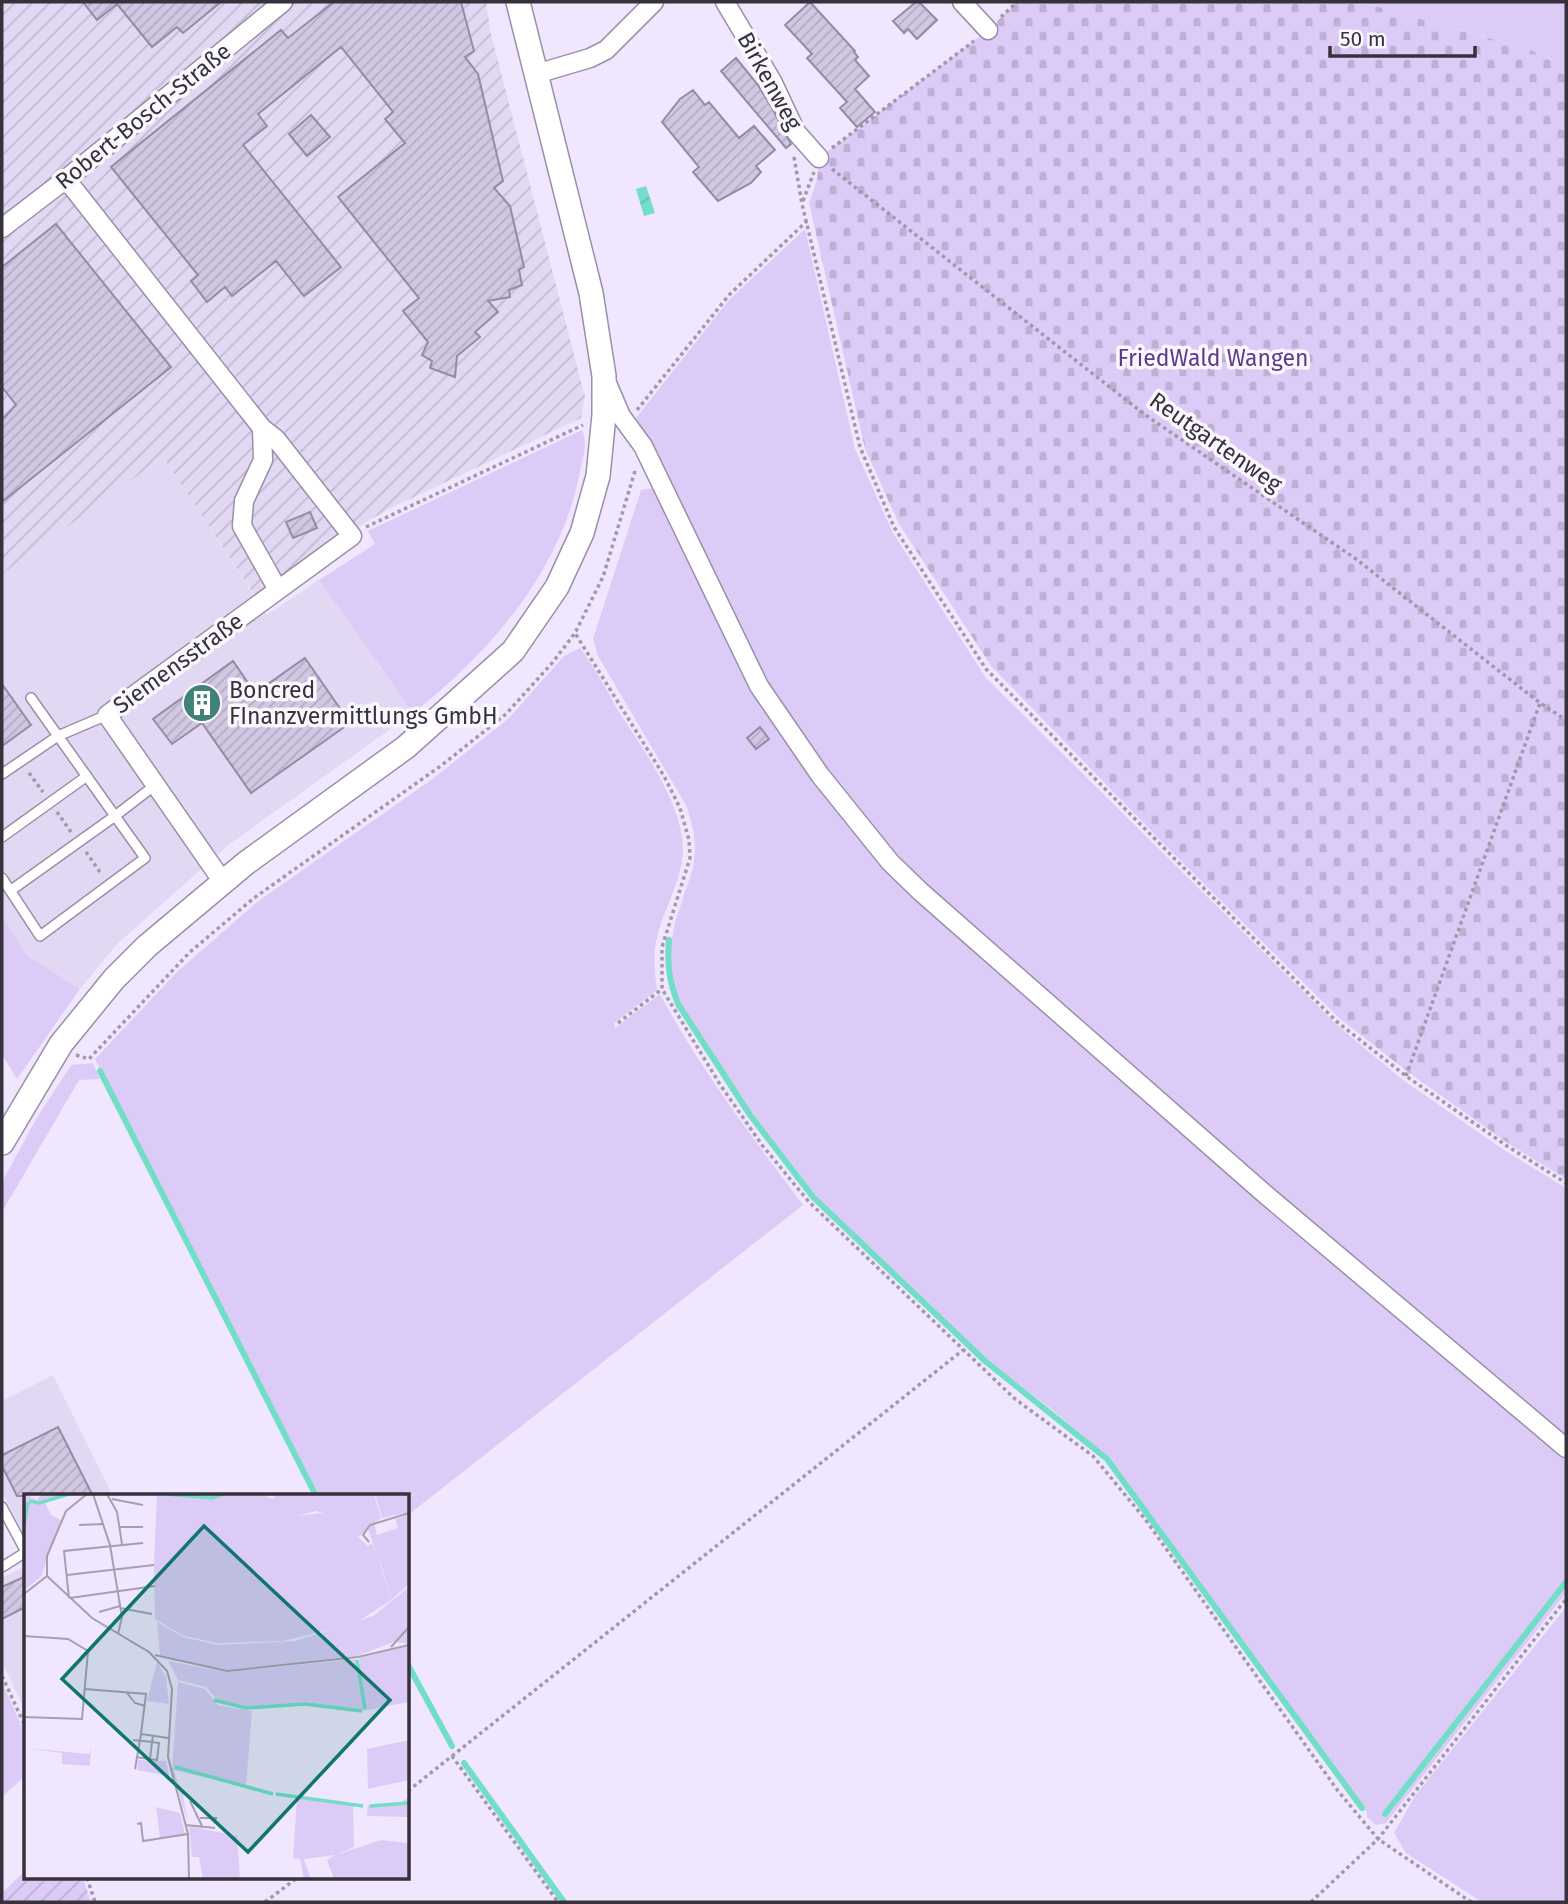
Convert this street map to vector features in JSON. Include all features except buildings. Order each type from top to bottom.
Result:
[{"type":"street","name":"Robert-Bosch-Straße","points":[[2,228],[283,2]]},
{"type":"street","points":[[2,1143],[61,1044],[114,979],[147,946],[223,882],[406,747],[513,651],[557,587],[582,533],[598,476],[604,415],[604,376],[591,293],[518,2]]},
{"type":"street","points":[[536,74],[590,58],[606,50],[654,2]]},
{"type":"street","name":"Birkenweg","points":[[726,2],[782,99],[796,132],[819,158]]},
{"type":"street","points":[[962,2],[988,30]]},
{"type":"street","points":[[66,179],[262,428],[275,439],[352,536]]},
{"type":"street","points":[[604,376],[621,416],[643,446],[759,686],[820,775],[890,862],[1266,1195],[1566,1448]]},
{"type":"street","points":[[262,428],[263,460],[244,501],[242,526],[278,590]]},
{"type":"street","name":"Siemensstraße","points":[[223,882],[107,715],[352,536]]},
{"type":"lane","points":[[2,878],[40,936],[145,858],[31,698]]},
{"type":"lane","points":[[2,774],[58,736],[107,715]]},
{"type":"lane","points":[[2,837],[87,776]]},
{"type":"lane","points":[[10,891],[154,786]]},
{"type":"lane","points":[[2,1507],[24,1548]]},
{"type":"lane","points":[[2,1567],[24,1553]]},
{"type":"path","points":[[802,204],[819,158],[988,30],[1017,2]]},
{"type":"path","points":[[796,132],[793,152],[802,204],[860,447],[894,527],[986,669],[1336,1021],[1406,1076],[1566,1183]]},
{"type":"path","name":"Reutgartenweg","points":[[819,158],[1144,414],[1356,559],[1540,703],[1566,720]]},
{"type":"path","points":[[627,423],[729,295],[807,221]]},
{"type":"path","points":[[352,536],[370,524],[604,415]]},
{"type":"path","points":[[61,1044],[73,1054],[89,1059],[190,951],[276,882],[442,765],[506,714],[575,633],[603,577],[643,446]]},
{"type":"path","points":[[575,633],[664,776],[680,808],[689,840],[690,858],[662,947],[662,989],[721,1086],[762,1145],[809,1202],[1015,1399],[1093,1456],[1145,1519],[1338,1791],[1378,1839],[1471,1902]]},
{"type":"path","points":[[1406,1076],[1540,703]]},
{"type":"path","points":[[21,761],[109,885]]},
{"type":"path","points":[[270,874],[276,882]]},
{"type":"path","points":[[618,1023],[662,989]]},
{"type":"path","points":[[410,1789],[963,1349]]},
{"type":"path","points":[[1311,1902],[1378,1839],[1566,1599]]},
{"type":"path","points":[[2,1676],[24,1723]]},
{"type":"path","points":[[452,1756],[558,1902]]},
{"type":"path","points":[[88,1880],[94,1902]]},
{"type":"path","points":[[265,1902],[294,1880]]},
{"type":"shaded area","points":[[2,2],[486,2],[491,34],[585,397],[581,418],[389,509],[356,528],[258,600],[163,457],[2,574]]},
{"type":"shaded area","points":[[163,457],[267,615],[319,580],[413,713],[231,843],[117,944],[80,989],[27,955],[2,916],[2,574]]},
{"type":"shaded area","points":[[53,1375],[112,1494],[24,1494],[24,1535],[2,1491],[2,1401]]},
{"type":"shaded area","points":[[24,1567],[24,1708],[2,1662],[2,1578]]},
{"type":"green space","name":"FriedWald Wangen","points":[[1017,2],[1360,2],[1528,49],[1566,65],[1566,1179],[1509,1144],[1408,1072],[1339,1018],[1163,843],[991,666],[899,524],[865,449],[809,203],[817,180],[819,158],[988,30]]},
{"type":"green space","points":[[1360,2],[1566,2],[1566,65],[1528,49]]},
{"type":"green space","points":[[805,229],[855,449],[893,533],[986,678],[1338,1026],[1403,1080],[1504,1150],[1566,1188],[1566,1438],[1234,1156],[894,855],[800,735],[768,685],[696,545],[650,440],[636,418],[729,300]]},
{"type":"green space","points":[[582,430],[584,450],[571,507],[540,575],[495,636],[469,664],[413,713],[319,580],[375,544],[368,531]]},
{"type":"green space","points":[[653,488],[761,703],[883,862],[1566,1454],[1566,1593],[1386,1823],[1376,1825],[1367,1817],[1367,1812],[1111,1460],[1050,1408],[986,1359],[814,1195],[781,1155],[679,1001],[668,963],[675,922],[693,868],[694,833],[687,807],[598,656],[593,639],[641,490]]},
{"type":"green space","points":[[580,648],[596,671],[663,783],[679,823],[683,842],[680,871],[656,942],[654,960],[657,990],[614,1023],[615,1028],[660,994],[709,1076],[803,1205],[410,1513],[410,1494],[318,1494],[95,1059],[177,972],[257,902],[434,778],[509,718],[564,656]]},
{"type":"green space","points":[[2,916],[27,955],[80,989],[17,1079],[2,1055]]},
{"type":"green space","points":[[93,1063],[100,1079],[79,1080],[2,1212],[2,1182],[35,1121],[71,1065]]},
{"type":"green space","points":[[1566,1607],[1566,1902],[1482,1902],[1406,1853],[1394,1833],[1415,1796]]},
{"type":"green space","points":[[2,1682],[24,1732],[24,1777],[2,1797]]},
{"type":"green space","points":[[24,1872],[24,1880],[84,1880],[91,1902],[2,1902],[2,1893]]},
{"type":"water","points":[[646,186],[655,213],[644,216],[636,189]]},
{"type":"waterway","points":[[669,940],[669,972],[678,1004],[750,1115],[813,1197],[985,1361],[1107,1459],[1362,1808]]},
{"type":"waterway","points":[[100,1071],[315,1494]]},
{"type":"waterway","points":[[1385,1814],[1566,1582]]},
{"type":"waterway","points":[[410,1669],[452,1746]]},
{"type":"waterway","points":[[464,1763],[564,1902]]},
{"type":"place","name":"Boncred FInanzvermittlungs GmbH","points":[[202,703]]}]
